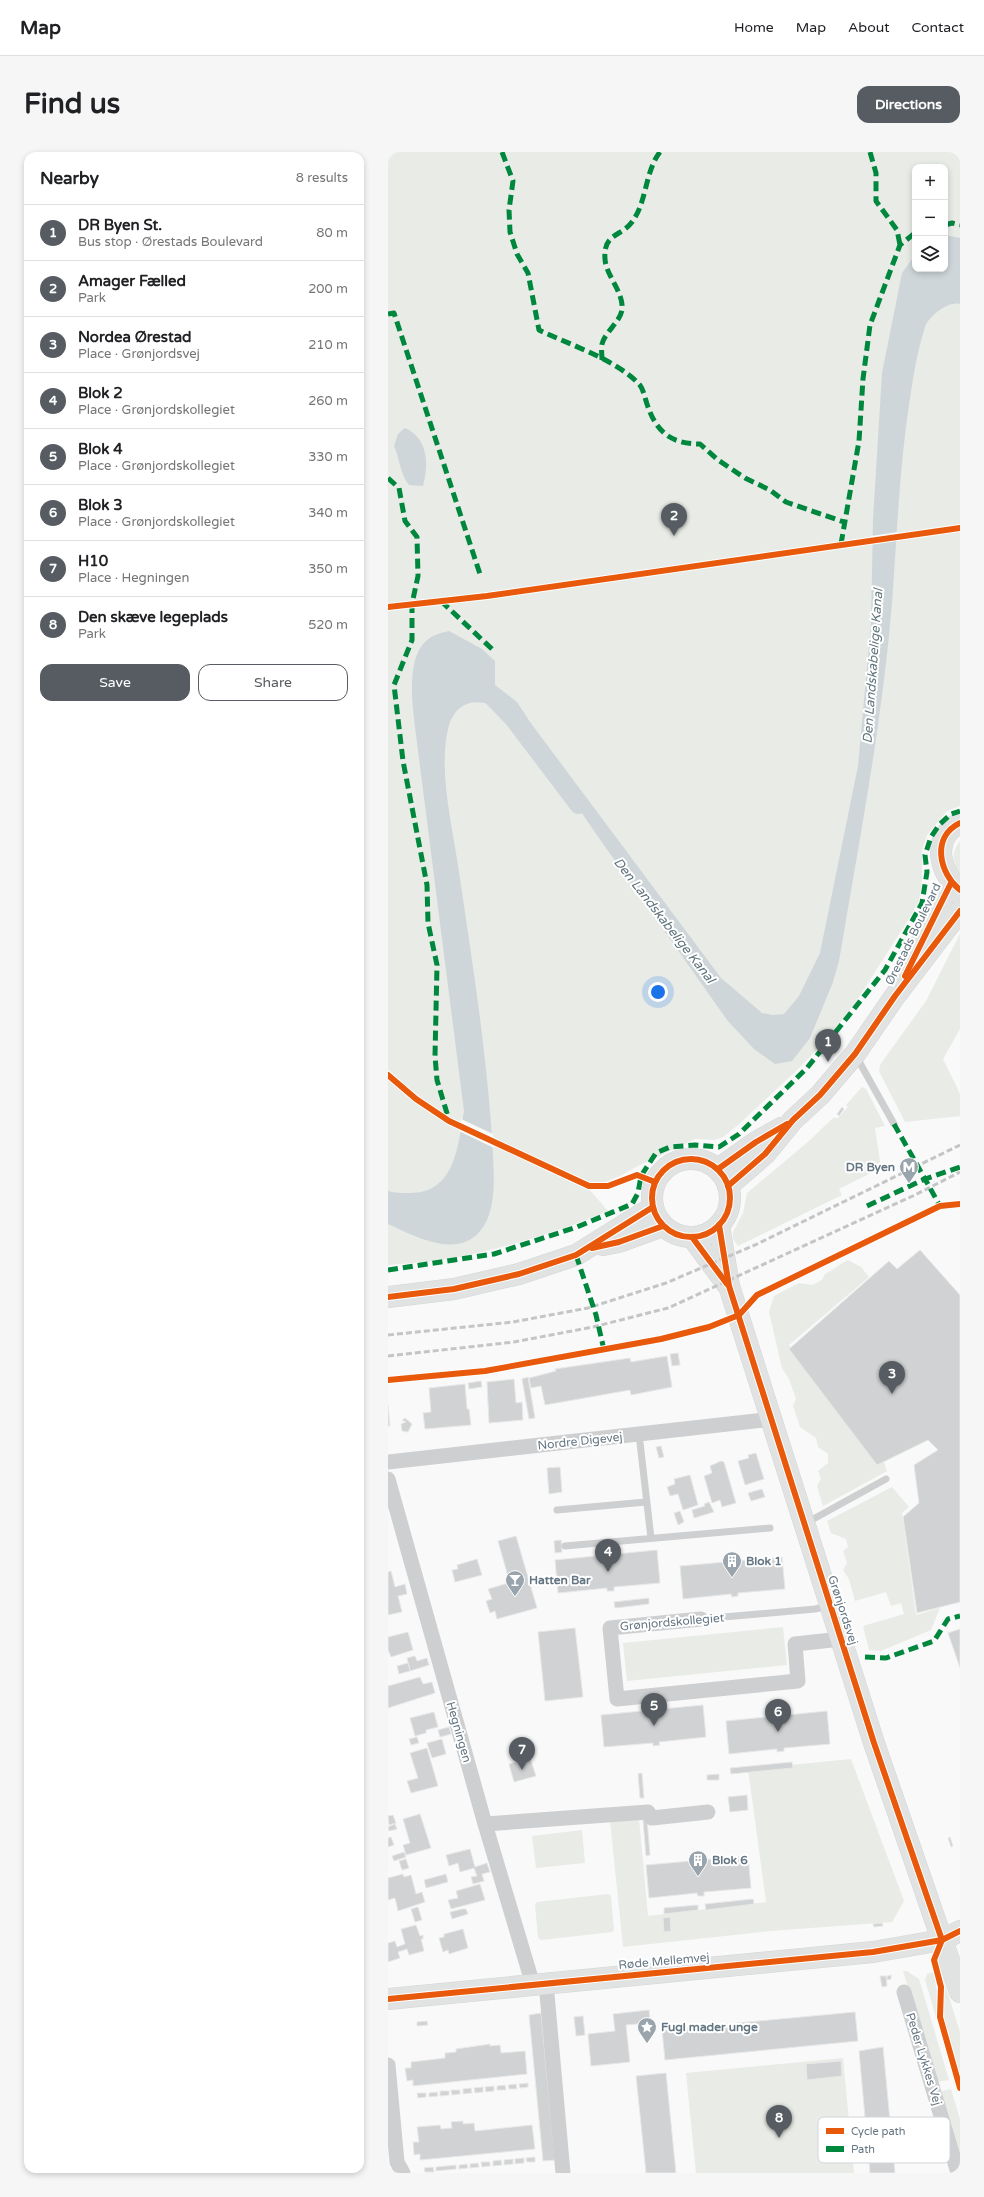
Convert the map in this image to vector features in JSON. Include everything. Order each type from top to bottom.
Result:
[{"type":"street","points":[[955,886],[944,872],[941,859],[942,846],[948,834],[960,823]]},
{"type":"street","name":"Ørestads Boulevard","points":[[895,996],[955,886]]},
{"type":"street","name":"Ørestads Boulevard","points":[[723,1178],[765,1154],[794,1120],[820,1095],[855,1054],[895,996],[960,911]]},
{"type":"street","points":[[696,1159],[710,1164],[723,1178],[729,1207],[719,1225],[711,1231],[692,1237],[677,1234],[663,1226],[653,1207],[652,1197],[655,1182],[663,1170],[680,1160],[696,1159]]},
{"type":"street","points":[[388,1297],[454,1289],[520,1274],[576,1255],[653,1207]]},
{"type":"street","name":"Grønjordsvej","points":[[719,1225],[728,1286],[773,1419],[830,1606],[942,1940]]},
{"type":"street","points":[[587,1249],[619,1242],[663,1226]]},
{"type":"street","name":"Grønjordsvej","points":[[692,1237],[728,1286]]},
{"type":"street","name":"Nordre Digevej","points":[[388,1462],[773,1419]]},
{"type":"street","name":"Hegningen","points":[[388,1479],[485,1824],[539,1984]]},
{"type":"street","name":"Grønjordskollegiet","points":[[701,1619],[610,1628],[617,1698],[798,1681],[795,1644],[841,1639]]},
{"type":"street","points":[[485,1824],[648,1812],[652,1818],[708,1812]]},
{"type":"street","name":"Røde Mellemvej","points":[[388,1999],[873,1952],[942,1940],[960,1931]]},
{"type":"street","points":[[942,1940],[960,1992]]},
{"type":"street","points":[[539,1984],[563,2173]]},
{"type":"street","name":"Peder Lykkes Vej","points":[[904,1992],[941,2117]]},
{"type":"street","points":[[388,2065],[397,2162],[403,2173]]},
{"type":"street","name":"Peder Lykkes Vej","points":[[950,2146],[958,2173]]},
{"type":"lane","points":[[855,1054],[894,1124]]},
{"type":"lane","points":[[638,1434],[651,1538]]},
{"type":"lane","points":[[804,1524],[886,1479]]},
{"type":"lane","points":[[556,1510],[646,1502]]},
{"type":"lane","points":[[565,1546],[770,1528]]},
{"type":"lane","name":"Grønjordskollegiet","points":[[701,1619],[814,1609],[830,1606]]},
{"type":"shaded area","points":[[388,152],[960,152],[960,806],[947,811],[927,835],[922,850],[922,880],[919,901],[854,1005],[827,1039],[796,1071],[723,1137],[715,1140],[695,1139],[620,1176],[589,1189],[608,1211],[572,1225],[513,1244],[474,1254],[438,1260],[388,1265]]},
{"type":"shaded area","points":[[960,841],[960,877],[954,863],[954,854]]},
{"type":"shaded area","points":[[960,934],[960,1029],[943,1059],[960,1094],[960,1116],[905,1122],[879,1071],[880,1065],[926,1001]]},
{"type":"shaded area","points":[[862,1087],[866,1089],[885,1126],[875,1128],[881,1168],[839,1189],[842,1195],[738,1246],[733,1239],[733,1232],[743,1213],[747,1193],[809,1141],[833,1118],[838,1118],[848,1107],[846,1105]]},
{"type":"shaded area","points":[[848,1260],[861,1267],[869,1277],[789,1345],[878,1464],[884,1462],[887,1471],[823,1506],[817,1486],[821,1479],[818,1471],[828,1463],[828,1454],[818,1447],[816,1438],[800,1427],[793,1406],[796,1399],[789,1379],[782,1368],[769,1312],[774,1296],[799,1283],[812,1285],[822,1280],[825,1274]]},
{"type":"shaded area","points":[[892,1487],[909,1507],[902,1513],[916,1615],[940,1608],[931,1630],[881,1651],[869,1650],[863,1626],[904,1614],[901,1603],[891,1606],[886,1592],[855,1601],[849,1579],[843,1570],[847,1563],[843,1551],[848,1547],[846,1539],[831,1533],[827,1521]]},
{"type":"shaded area","points":[[783,1627],[787,1665],[627,1681],[623,1643]]},
{"type":"shaded area","points":[[851,1759],[904,1901],[892,1922],[770,1931],[623,1947],[610,1821],[639,1818],[648,1916],[766,1902],[748,1769]]},
{"type":"shaded area","points":[[582,1830],[585,1863],[536,1868],[532,1836]]},
{"type":"shaded area","points":[[608,1894],[611,1896],[614,1930],[612,1932],[541,1940],[538,1938],[535,1905],[537,1902]]},
{"type":"shaded area","points":[[903,1971],[907,1971],[919,1979],[949,2080],[937,2082]]},
{"type":"shaded area","points":[[934,1972],[937,1994],[936,2017],[925,1980],[927,1974]]},
{"type":"shaded area","points":[[943,1978],[960,2032],[960,2076],[943,2018]]},
{"type":"shaded area","points":[[843,2058],[849,2117],[818,2117],[818,2163],[853,2163],[854,2173],[696,2173],[686,2073]]},
{"type":"shaded area","points":[[951,2089],[960,2119],[960,2160],[950,2126],[950,2117],[947,2117],[941,2096],[942,2091]]},
{"type":"water","points":[[948,236],[960,238],[960,304],[945,307],[930,318],[925,327],[917,356],[906,430],[901,479],[888,648],[869,783],[839,961],[833,982],[810,1038],[792,1061],[775,1064],[754,1049],[727,1020],[525,732],[514,720],[496,707],[486,703],[476,702],[467,704],[459,709],[453,717],[448,729],[445,746],[446,782],[450,819],[474,971],[486,1070],[492,1137],[494,1185],[493,1198],[487,1221],[481,1230],[471,1239],[460,1243],[436,1243],[388,1224],[388,1191],[406,1193],[424,1191],[436,1186],[445,1177],[452,1166],[456,1153],[464,1111],[412,699],[415,660],[419,649],[431,637],[449,631],[482,649],[495,661],[495,685],[517,702],[530,722],[721,978],[762,1013],[773,1015],[784,1014],[799,996],[820,953],[858,766],[871,624],[873,520],[882,373],[902,273],[912,259],[912,272],[948,272]]},
{"type":"water","points":[[405,428],[413,432],[418,438],[425,452],[426,469],[423,486],[409,485],[406,481],[394,446],[398,434]]},
{"type":"pier","points":[[898,532],[898,540],[872,544],[871,536]]},
{"type":"pier","points":[[461,1119],[493,1134],[494,1148],[459,1131]]},
{"type":"building","points":[[842,1107],[844,1109],[839,1116],[837,1114]]},
{"type":"building","points":[[920,1250],[960,1295],[960,1602],[917,1613],[903,1517],[919,1503],[914,1465],[938,1450],[928,1440],[877,1465],[789,1349],[889,1261],[897,1269]]},
{"type":"building","points":[[678,1353],[680,1365],[672,1366],[670,1354]]},
{"type":"building","points":[[667,1356],[672,1387],[631,1395],[630,1390],[545,1405],[541,1386],[531,1388],[529,1378],[556,1371],[555,1369],[630,1358],[631,1362]]},
{"type":"building","points":[[528,1377],[535,1418],[529,1419],[522,1379]]},
{"type":"building","points":[[514,1379],[516,1403],[522,1402],[523,1420],[489,1423],[487,1382]]},
{"type":"building","points":[[481,1381],[482,1387],[469,1389],[468,1383]]},
{"type":"building","points":[[465,1384],[467,1409],[469,1409],[471,1425],[425,1429],[423,1413],[431,1412],[429,1388]]},
{"type":"building","points":[[388,1405],[390,1426],[388,1426]]},
{"type":"building","points":[[405,1418],[412,1424],[408,1432],[402,1431],[401,1424],[406,1422],[402,1420]]},
{"type":"building","points":[[661,1446],[664,1457],[659,1458],[656,1447]]},
{"type":"building","points":[[756,1453],[764,1479],[745,1485],[738,1461],[749,1458],[748,1455]]},
{"type":"building","points":[[721,1461],[724,1462],[736,1503],[722,1507],[720,1500],[712,1503],[704,1476],[712,1473],[710,1466]]},
{"type":"building","points":[[560,1467],[562,1492],[549,1494],[547,1468]]},
{"type":"building","points":[[690,1475],[698,1505],[683,1510],[678,1494],[670,1496],[667,1487],[675,1484],[674,1479]]},
{"type":"building","points":[[762,1489],[765,1497],[751,1501],[748,1493]]},
{"type":"building","points":[[709,1502],[714,1512],[694,1518],[692,1510],[705,1506],[704,1504]]},
{"type":"building","points":[[680,1511],[684,1522],[678,1525],[674,1513]]},
{"type":"building","points":[[516,1536],[537,1608],[497,1619],[495,1611],[490,1613],[486,1601],[492,1599],[488,1589],[518,1580],[517,1578],[509,1580],[498,1541]]},
{"type":"building","points":[[561,1540],[562,1552],[555,1553],[554,1541]]},
{"type":"building","points":[[657,1550],[660,1583],[614,1587],[614,1591],[607,1591],[607,1588],[558,1593],[555,1560]]},
{"type":"building","name":"Blok 1","points":[[782,1557],[785,1589],[738,1593],[738,1596],[732,1597],[731,1594],[683,1599],[680,1566]]},
{"type":"building","points":[[477,1559],[482,1575],[455,1582],[452,1570],[458,1569],[457,1565]]},
{"type":"building","points":[[391,1571],[395,1587],[405,1584],[407,1594],[398,1596],[402,1612],[388,1615],[388,1572]]},
{"type":"building","points":[[649,1598],[649,1604],[615,1608],[614,1602]]},
{"type":"building","points":[[575,1628],[583,1697],[545,1701],[538,1632]]},
{"type":"building","points":[[960,1629],[960,1668],[948,1633]]},
{"type":"building","points":[[408,1632],[413,1650],[391,1657],[388,1650],[388,1637]]},
{"type":"building","points":[[415,1656],[417,1661],[427,1658],[429,1665],[410,1671],[407,1658]]},
{"type":"building","points":[[408,1663],[410,1671],[399,1674],[397,1666]]},
{"type":"building","points":[[420,1677],[423,1684],[432,1682],[435,1693],[388,1708],[388,1686]]},
{"type":"building","points":[[703,1705],[706,1737],[659,1742],[660,1745],[653,1746],[653,1743],[604,1747],[601,1715]]},
{"type":"building","points":[[827,1711],[830,1744],[784,1748],[784,1751],[777,1752],[777,1749],[729,1754],[726,1721]]},
{"type":"building","points":[[434,1712],[438,1727],[426,1730],[426,1733],[415,1736],[410,1718]]},
{"type":"building","points":[[449,1727],[451,1734],[440,1737],[438,1730]]},
{"type":"building","points":[[417,1737],[419,1743],[411,1745],[409,1739]]},
{"type":"building","points":[[442,1739],[446,1754],[432,1758],[427,1743]]},
{"type":"building","points":[[427,1748],[438,1786],[411,1793],[407,1781],[418,1778],[410,1753]]},
{"type":"building","points":[[530,1758],[536,1776],[514,1782],[509,1764]]},
{"type":"building","points":[[792,1762],[793,1768],[731,1774],[730,1768]]},
{"type":"building","points":[[642,1773],[644,1798],[640,1798],[638,1774]]},
{"type":"building","points":[[719,1774],[719,1780],[707,1780],[707,1775]]},
{"type":"building","points":[[747,1795],[748,1810],[730,1812],[728,1797]]},
{"type":"building","points":[[420,1814],[431,1848],[406,1855],[403,1845],[410,1843],[403,1819]]},
{"type":"building","points":[[393,1815],[396,1823],[389,1825],[388,1816]]},
{"type":"building","points":[[647,1819],[650,1855],[646,1856],[643,1820]]},
{"type":"building","points":[[395,1824],[397,1829],[389,1831],[388,1827]]},
{"type":"building","points":[[391,1837],[394,1845],[388,1847],[388,1838]]},
{"type":"building","points":[[950,1837],[953,1846],[951,1847],[948,1838]]},
{"type":"building","points":[[470,1849],[475,1867],[487,1863],[490,1872],[482,1874],[484,1881],[473,1884],[471,1877],[477,1876],[474,1868],[460,1872],[458,1863],[449,1866],[446,1855]]},
{"type":"building","points":[[404,1852],[406,1857],[394,1861],[392,1856]]},
{"type":"building","name":"Blok 6","points":[[748,1856],[751,1888],[704,1892],[704,1896],[698,1896],[697,1893],[649,1898],[646,1865]]},
{"type":"building","points":[[406,1859],[409,1868],[402,1870],[399,1861]]},
{"type":"building","points":[[403,1874],[404,1877],[411,1875],[416,1894],[422,1892],[425,1902],[398,1911],[395,1898],[388,1900],[388,1878]]},
{"type":"building","points":[[446,1874],[448,1882],[426,1888],[424,1880]]},
{"type":"building","points":[[480,1884],[485,1900],[451,1909],[448,1900],[458,1898],[456,1891]]},
{"type":"building","points":[[753,1899],[754,1904],[706,1910],[705,1904]]},
{"type":"building","points":[[698,1905],[698,1910],[664,1914],[664,1908]]},
{"type":"building","points":[[418,1907],[422,1920],[415,1922],[411,1909]]},
{"type":"building","points":[[466,1909],[468,1914],[452,1919],[450,1912]]},
{"type":"building","points":[[670,1917],[671,1931],[664,1932],[663,1918]]},
{"type":"building","points":[[882,1923],[883,1926],[874,1927],[873,1924]]},
{"type":"building","points":[[416,1925],[420,1936],[423,1935],[423,1939],[421,1939],[424,1951],[409,1955],[407,1949],[398,1952],[400,1958],[388,1962],[388,1943],[395,1941],[397,1947],[405,1944],[401,1929]]},
{"type":"building","points":[[463,1929],[468,1948],[449,1954],[448,1950],[443,1952],[439,1938],[444,1937],[444,1934]]},
{"type":"building","points":[[891,1975],[891,1979],[887,1980],[887,1976]]},
{"type":"building","points":[[880,1976],[886,1976],[887,1986],[882,1987]]},
{"type":"building","points":[[649,2010],[650,2019],[646,2019],[647,2023],[626,2025],[630,2062],[591,2066],[588,2034],[615,2031],[613,2014]]},
{"type":"building","points":[[855,2012],[858,2041],[665,2060],[662,2030]]},
{"type":"building","points":[[541,2013],[555,2160],[543,2161],[529,2015]]},
{"type":"building","points":[[583,2016],[585,2035],[576,2036],[574,2017]]},
{"type":"building","points":[[427,2021],[428,2025],[417,2026],[417,2022]]},
{"type":"building","points":[[490,2044],[490,2046],[500,2045],[501,2053],[525,2051],[527,2074],[413,2086],[413,2080],[407,2081],[405,2068],[411,2068],[411,2062],[445,2058],[445,2053],[456,2052],[456,2049]]},
{"type":"building","points":[[883,2047],[890,2117],[865,2117],[859,2051]]},
{"type":"building","points":[[841,2061],[842,2076],[807,2080],[806,2064]]},
{"type":"building","points":[[666,2073],[676,2173],[646,2173],[636,2076]]},
{"type":"building","points":[[528,2083],[528,2087],[520,2088],[519,2084]]},
{"type":"building","points":[[516,2084],[517,2089],[509,2089],[508,2085]]},
{"type":"building","points":[[505,2085],[506,2090],[497,2090],[497,2086]]},
{"type":"building","points":[[494,2086],[494,2091],[486,2092],[485,2087]]},
{"type":"building","points":[[483,2087],[483,2092],[475,2093],[474,2088]]},
{"type":"building","points":[[471,2088],[472,2093],[463,2094],[463,2089]]},
{"type":"building","points":[[451,2090],[460,2090],[460,2094],[452,2095]]},
{"type":"building","points":[[440,2091],[449,2091],[449,2095],[440,2096]]},
{"type":"building","points":[[437,2092],[438,2096],[429,2097],[429,2093]]},
{"type":"building","points":[[417,2093],[426,2093],[426,2097],[418,2098]]},
{"type":"building","points":[[463,2121],[463,2124],[474,2123],[475,2131],[532,2125],[535,2149],[420,2160],[420,2154],[414,2155],[413,2142],[419,2142],[417,2127],[440,2125],[441,2129],[452,2128],[451,2122]]},
{"type":"building","points":[[535,2157],[535,2162],[527,2162],[526,2158]]},
{"type":"building","points":[[524,2158],[524,2163],[515,2164],[515,2159]]},
{"type":"building","points":[[513,2159],[513,2164],[504,2165],[504,2160]]},
{"type":"building","points":[[501,2160],[502,2165],[493,2166],[493,2161]]},
{"type":"building","points":[[481,2162],[490,2162],[490,2166],[482,2167]]},
{"type":"building","points":[[478,2163],[479,2167],[470,2168],[470,2164]]},
{"type":"building","points":[[869,2163],[894,2163],[895,2173],[870,2173]]},
{"type":"building","points":[[467,2164],[468,2168],[459,2169],[459,2165]]},
{"type":"building","points":[[456,2165],[456,2169],[436,2171],[436,2167]]},
{"type":"building","points":[[433,2167],[434,2172],[425,2172],[424,2168]]},
{"type":"waterway","name":"Den Landskabelige Kanal","points":[[489,695],[513,720],[578,806]]},
{"type":"railway","points":[[388,1335],[513,1322],[588,1308],[666,1283],[755,1245],[960,1145]]},
{"type":"railway","points":[[388,1356],[514,1342],[593,1327],[668,1308],[915,1195],[960,1172]]},
{"type":"marked path","points":[[502,152],[513,181],[509,210],[510,232],[517,254],[528,273],[539,330],[592,353],[618,367],[629,375],[639,384],[643,391],[655,422],[660,429],[673,439],[681,442],[700,444],[718,460],[745,478],[770,490],[786,502],[844,522]]},
{"type":"marked path","points":[[602,360],[602,346],[604,340],[618,319],[622,310],[622,303],[618,290],[608,272],[605,251],[610,240],[628,227],[637,214],[641,205],[651,168],[660,152]]},
{"type":"marked path","points":[[870,152],[876,173],[876,201],[897,230],[900,245]]},
{"type":"marked path","points":[[948,224],[952,223],[960,225]]},
{"type":"marked path","points":[[841,544],[859,441],[863,379],[870,325],[900,245],[912,235]]},
{"type":"marked path","points":[[388,314],[394,313],[480,574]]},
{"type":"marked path","points":[[388,478],[399,488],[405,521],[417,537],[418,576],[412,604],[412,640],[394,685],[403,761],[427,885],[428,923],[437,965],[435,1056],[437,1080],[449,1120]]},
{"type":"marked path","points":[[441,601],[493,650]]},
{"type":"marked path","points":[[388,1270],[494,1254],[577,1227],[632,1204],[638,1193],[641,1176],[656,1153],[670,1147],[695,1145],[719,1147],[739,1134],[807,1068],[885,970],[922,903],[927,872],[925,855],[931,837],[939,825],[951,814],[960,811]]},
{"type":"marked path","points":[[894,1124],[925,1179],[960,1167]]},
{"type":"marked path","points":[[867,1206],[925,1179],[940,1206]]},
{"type":"marked path","points":[[576,1255],[596,1315],[604,1350]]},
{"type":"marked path","points":[[865,1657],[886,1658],[934,1641],[948,1619],[960,1616]]},
{"type":"cycle path","points":[[388,607],[487,596],[960,528]]},
{"type":"cycle path","points":[[960,823],[951,829],[945,837],[941,855],[947,874],[960,890]]},
{"type":"cycle path","points":[[905,976],[951,883]]},
{"type":"cycle path","points":[[728,1186],[765,1154],[793,1120],[820,1095],[855,1054],[895,996],[960,911]]},
{"type":"cycle path","points":[[388,1075],[416,1099],[449,1121],[589,1186],[608,1186],[637,1175],[655,1182]]},
{"type":"cycle path","points":[[718,1169],[756,1142],[787,1124]]},
{"type":"cycle path","points":[[691,1159],[706,1162],[719,1170],[727,1183],[730,1198],[727,1213],[719,1226],[706,1234],[691,1237],[676,1234],[663,1226],[655,1213],[652,1198],[655,1183],[663,1170],[676,1162],[691,1159]]},
{"type":"cycle path","points":[[388,1380],[485,1371],[661,1339],[709,1327],[739,1315],[757,1295],[940,1206],[960,1204]]},
{"type":"cycle path","points":[[388,1297],[454,1289],[519,1274],[576,1255],[653,1207]]},
{"type":"cycle path","points":[[719,1225],[729,1286],[874,1743],[942,1940]]},
{"type":"cycle path","points":[[592,1248],[619,1242],[663,1226]]},
{"type":"cycle path","points":[[692,1237],[727,1284]]},
{"type":"cycle path","points":[[388,1999],[873,1952],[942,1940],[960,1931]]},
{"type":"cycle path","points":[[942,1940],[934,1960],[941,1987],[940,2017],[960,2088]]},
{"type":"place","name":"Amager Fælled","points":[[674,536]]},
{"type":"place","name":"DR Byen St.","points":[[828,1062]]},
{"type":"place","name":"DR Byen","points":[[909,1184]]},
{"type":"place","name":"Nordea Ørestad","points":[[892,1394]]},
{"type":"place","name":"Blok 2","points":[[608,1572]]},
{"type":"place","name":"Blok 1","points":[[732,1578]]},
{"type":"place","name":"Hatten Bar","points":[[515,1597]]},
{"type":"place","name":"Blok 4","points":[[654,1726]]},
{"type":"place","name":"Blok 3","points":[[778,1732]]},
{"type":"place","name":"H10","points":[[522,1770]]},
{"type":"place","name":"Blok 6","points":[[698,1877]]},
{"type":"place","name":"Fugl mader unge","points":[[647,2044]]},
{"type":"place","name":"Den skæve legeplads","points":[[779,2138]]}]
